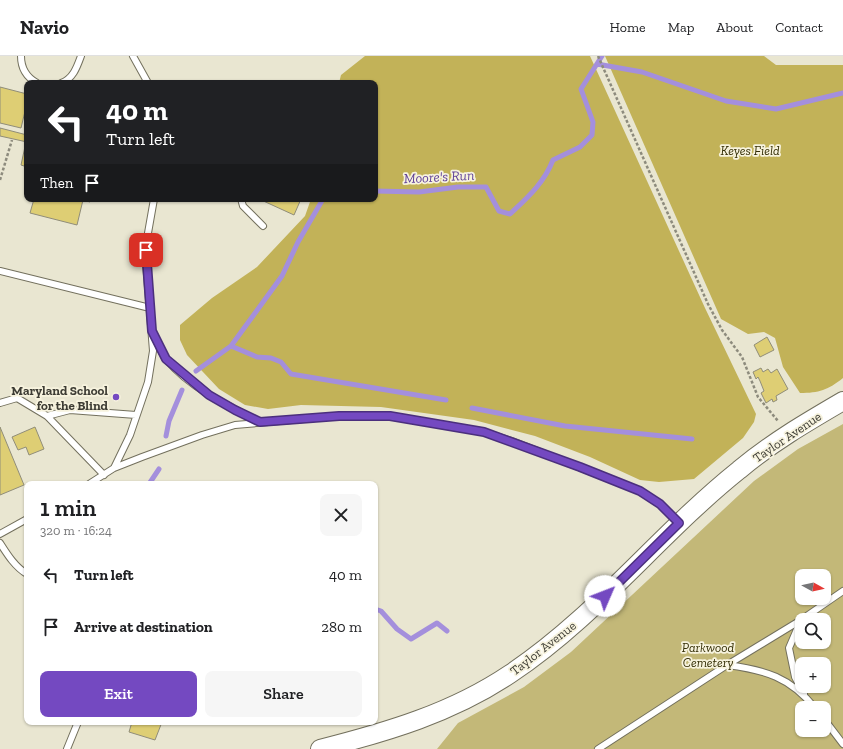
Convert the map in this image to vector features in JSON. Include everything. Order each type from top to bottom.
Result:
[{"type":"main road","name":"Taylor Avenue","points":[[320,749],[385,732],[439,713],[509,675],[577,622],[679,523],[739,470],[789,434],[843,401]]},
{"type":"lane","points":[[21,56],[21,65],[31,80]]},
{"type":"lane","points":[[67,80],[75,71],[81,56]]},
{"type":"lane","points":[[133,56],[146,80]]},
{"type":"lane","points":[[114,468],[130,435],[149,374],[153,350],[146,250],[154,202]]},
{"type":"lane","points":[[242,202],[243,206],[263,226]]},
{"type":"lane","points":[[0,271],[150,308]]},
{"type":"lane","points":[[152,331],[166,359],[183,375],[209,395],[260,422]]},
{"type":"lane","points":[[0,403],[17,398],[47,416],[104,474]]},
{"type":"lane","points":[[47,416],[70,410],[136,415]]},
{"type":"lane","points":[[94,481],[114,468],[202,435],[235,425],[339,416],[390,416],[484,432],[580,467],[640,491],[660,504],[679,523]]},
{"type":"lane","points":[[0,534],[24,521]]},
{"type":"lane","points":[[0,543],[10,559],[24,572]]},
{"type":"lane","points":[[811,613],[843,591]]},
{"type":"lane","points":[[598,749],[795,624]]},
{"type":"lane","points":[[795,634],[789,648],[794,677],[809,701]]},
{"type":"lane","points":[[728,665],[758,669],[777,677],[805,696]]},
{"type":"lane","points":[[67,749],[77,725]]},
{"type":"lane","points":[[831,728],[843,744]]},
{"type":"path","points":[[598,56],[708,304],[722,330],[742,357],[758,397],[789,434]]},
{"type":"path","points":[[0,180],[12,140]]},
{"type":"green space","points":[[365,56],[590,56],[705,308],[756,414],[754,422],[743,438],[694,479],[659,482],[640,480],[590,457],[535,436],[474,420],[381,407],[301,405],[268,409],[245,405],[219,389],[187,355],[180,340],[180,325],[212,298],[257,267],[305,216],[310,202],[378,202],[378,80],[340,80],[341,75]]},
{"type":"green space","name":"Keyes Field","points":[[605,56],[764,56],[776,65],[843,65],[843,378],[838,382],[823,390],[800,393],[783,367],[775,338],[764,332],[748,334],[721,319]]},
{"type":"green space","name":"Parkwood Cemetery","points":[[843,424],[843,749],[437,749],[458,723],[524,687],[571,652],[754,481],[798,449]]},
{"type":"building","points":[[0,87],[24,93],[24,116],[21,128],[0,123]]},
{"type":"building","points":[[0,128],[24,134],[24,141],[0,136]]},
{"type":"building","points":[[24,151],[24,166],[21,165]]},
{"type":"building","points":[[33,202],[83,202],[77,225],[30,213]]},
{"type":"building","points":[[266,202],[300,202],[294,215]]},
{"type":"building","points":[[767,337],[774,350],[760,357],[754,345]]},
{"type":"building","points":[[761,368],[763,372],[768,369],[771,373],[777,369],[788,389],[776,396],[777,400],[773,402],[772,399],[766,403],[761,393],[764,391],[760,381],[758,377],[756,379],[753,372]]},
{"type":"building","points":[[0,427],[24,485],[0,495]]},
{"type":"building","points":[[35,427],[44,449],[29,455],[26,447],[18,450],[12,437]]},
{"type":"building","points":[[131,725],[161,725],[155,740],[129,732]]},
{"type":"waterway","name":"Moore's Run","points":[[378,191],[419,192],[458,187],[486,187],[499,211],[510,214],[540,183],[553,160],[580,147],[592,135],[593,122],[581,89],[602,56]]},
{"type":"waterway","name":"Moore's Run","points":[[597,64],[642,72],[726,101],[776,109],[843,93]]},
{"type":"waterway","name":"Moore's Run","points":[[196,371],[231,346],[282,276],[298,242],[321,202]]},
{"type":"waterway","name":"Moore's Run","points":[[231,346],[257,357],[271,358],[281,362],[291,374],[446,400]]},
{"type":"waterway","name":"Moore's Run","points":[[166,436],[169,421],[182,390]]},
{"type":"waterway","name":"Moore's Run","points":[[472,408],[565,426],[692,439]]},
{"type":"waterway","name":"Moore's Run","points":[[151,481],[159,469]]},
{"type":"waterway","name":"Moore's Run","points":[[378,610],[381,611],[397,629],[411,639],[437,623],[447,631]]},
{"type":"place","name":"Maryland School for the Blind","points":[[116,397]]},
{"type":"route","points":[[146,250],[147,282],[152,331],[166,359],[183,375],[209,395],[235,410],[260,422],[339,416],[390,416],[484,432],[580,467],[640,491],[660,504],[679,523],[605,596]]}]
